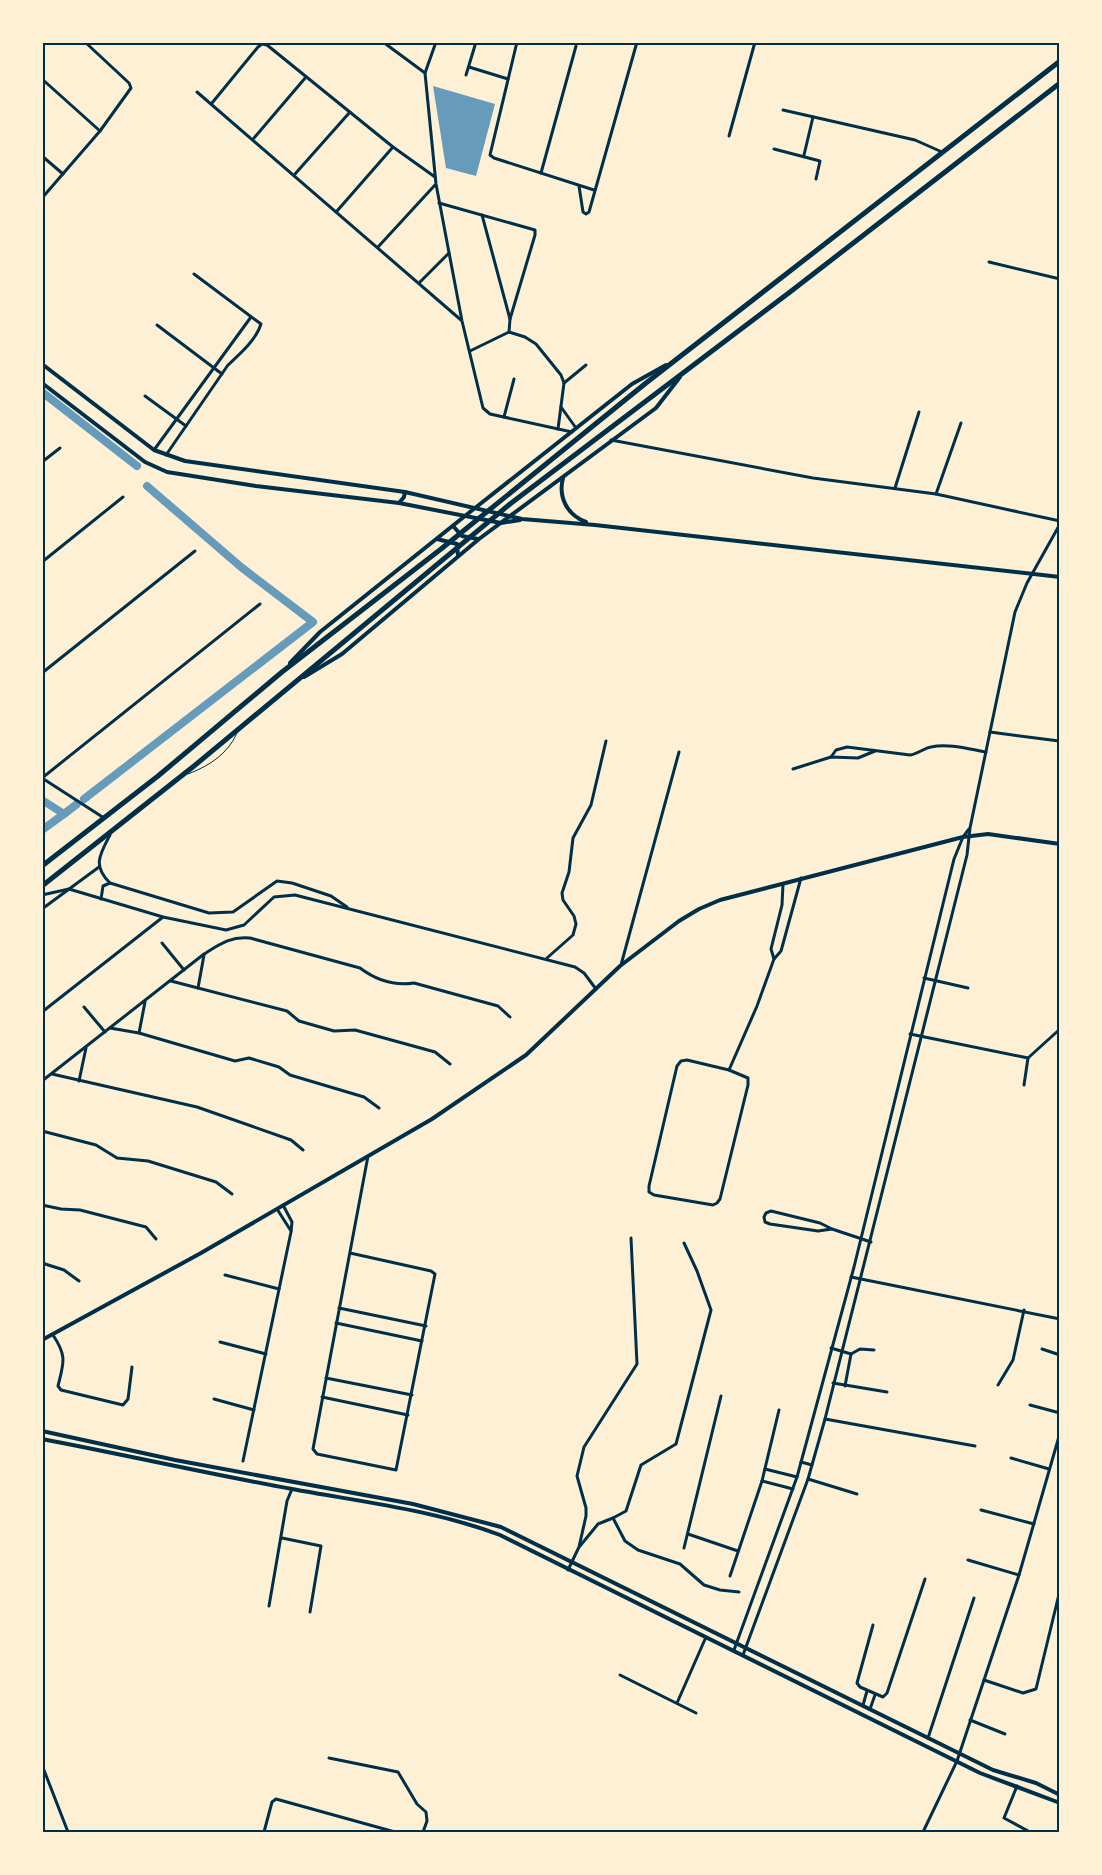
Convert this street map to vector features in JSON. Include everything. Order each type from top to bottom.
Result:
[{"type":"highway","points":[[42,866],[104,818],[282,672],[441,549],[646,383],[1060,61]]},
{"type":"highway","points":[[42,886],[240,728],[510,504],[1060,84]]},
{"type":"street","points":[[42,198],[100,131],[131,88],[129,83],[85,42]]},
{"type":"street","points":[[383,42],[425,73]]},
{"type":"street","points":[[436,42],[425,73],[435,177],[462,321],[483,408],[490,414],[572,432]]},
{"type":"street","points":[[466,75],[476,42]]},
{"type":"street","points":[[517,42],[490,155],[494,158],[594,190]]},
{"type":"street","points":[[579,186],[583,212],[586,214],[589,212],[637,42]]},
{"type":"street","points":[[729,136],[755,42]]},
{"type":"street","points":[[212,103],[262,44],[393,147],[435,177]]},
{"type":"street","points":[[541,173],[576,46]]},
{"type":"street","points":[[469,68],[508,79]]},
{"type":"street","points":[[254,138],[306,77]]},
{"type":"street","points":[[42,79],[100,131]]},
{"type":"street","points":[[198,92],[254,138],[462,321]]},
{"type":"street","points":[[783,110],[915,140],[942,152]]},
{"type":"street","points":[[295,174],[350,112]]},
{"type":"street","points":[[804,155],[813,117]]},
{"type":"street","points":[[337,211],[393,147]]},
{"type":"street","points":[[774,149],[804,155],[820,161],[816,180]]},
{"type":"street","points":[[42,156],[63,174]]},
{"type":"street","points":[[378,247],[436,184]]},
{"type":"street","points":[[439,202],[534,230],[535,236],[510,319],[509,332]]},
{"type":"street","points":[[482,215],[510,319]]},
{"type":"street","points":[[419,283],[448,253]]},
{"type":"street","points":[[989,262],[1060,278]]},
{"type":"street","points":[[166,455],[222,374],[241,354],[261,324],[194,274]]},
{"type":"street","points":[[154,450],[250,317]]},
{"type":"street","points":[[156,325],[222,374]]},
{"type":"street","points":[[470,351],[509,332],[525,336],[536,344],[561,375],[564,383],[558,429]]},
{"type":"street","points":[[282,672],[320,632],[437,538],[632,384],[677,359]]},
{"type":"street","points":[[42,364],[154,450],[166,455],[193,462],[405,492],[522,520]]},
{"type":"street","points":[[564,383],[586,365]]},
{"type":"street","points":[[291,685],[342,654],[479,539],[656,408],[685,372]]},
{"type":"street","points":[[504,417],[514,379]]},
{"type":"street","points":[[42,382],[145,462],[167,472],[256,486],[399,503],[501,523],[522,520],[590,524],[1060,577]]},
{"type":"street","points":[[145,396],[186,426]]},
{"type":"street","points":[[561,407],[576,428]]},
{"type":"street","points":[[895,488],[919,412]]},
{"type":"street","points":[[936,494],[960,422]]},
{"type":"street","points":[[611,440],[813,478],[936,494],[1060,523],[1032,573],[1015,612],[970,828],[967,855],[825,1419],[808,1480],[743,1655]]},
{"type":"street","points":[[42,462],[60,448]]},
{"type":"street","points":[[563,477],[561,488],[566,505],[577,518],[590,524]]},
{"type":"street","points":[[399,503],[404,497],[405,492]]},
{"type":"street","points":[[42,562],[123,497]]},
{"type":"street","points":[[453,526],[462,536],[479,539]]},
{"type":"street","points":[[437,538],[457,544],[458,556]]},
{"type":"street","points":[[42,673],[195,551]]},
{"type":"street","points":[[104,818],[42,778],[260,604]]},
{"type":"street","points":[[990,732],[1060,740]]},
{"type":"street","points":[[546,958],[573,935],[576,924],[574,916],[563,900],[562,893],[569,872],[573,838],[591,806],[606,741]]},
{"type":"street","points":[[831,757],[836,750],[847,747],[910,755],[919,754],[929,747],[940,746],[986,752]]},
{"type":"street","points":[[794,770],[831,757],[858,758],[876,751]]},
{"type":"street","points":[[620,966],[680,752]]},
{"type":"street","points":[[734,1650],[794,1489],[861,1239],[954,860],[963,837],[970,828]]},
{"type":"street","points":[[111,832],[102,851],[99,867],[103,876],[110,883],[209,913],[233,912],[277,881],[292,883],[331,896],[348,907]]},
{"type":"street","points":[[42,1340],[201,1253],[427,1123],[526,1055],[620,966],[699,909],[720,900],[963,837],[988,834],[1060,844]]},
{"type":"street","points":[[42,909],[99,867]]},
{"type":"street","points":[[729,1070],[757,1006],[774,958],[781,951],[801,878]]},
{"type":"street","points":[[100,899],[103,886],[110,883]]},
{"type":"street","points":[[774,958],[771,948],[782,905],[783,883]]},
{"type":"street","points":[[42,895],[69,889],[163,917],[226,930],[244,925],[274,897],[295,895],[331,906],[348,907],[546,958],[580,970],[596,989]]},
{"type":"street","points":[[42,1012],[163,917]]},
{"type":"street","points":[[42,1081],[204,954],[224,941],[236,937],[250,938],[360,968],[372,977],[402,985],[414,983],[498,1006],[510,1017]]},
{"type":"street","points":[[162,943],[184,970]]},
{"type":"street","points":[[198,988],[204,954]]},
{"type":"street","points":[[924,978],[968,988]]},
{"type":"street","points":[[171,981],[287,1011],[299,1021],[334,1031],[355,1030],[435,1052],[450,1064]]},
{"type":"street","points":[[139,1033],[145,1001]]},
{"type":"street","points":[[84,1007],[105,1032]]},
{"type":"street","points":[[110,1028],[139,1033],[234,1060],[249,1058],[279,1067],[290,1075],[364,1097],[379,1108]]},
{"type":"street","points":[[1024,1085],[1028,1058],[1060,1029]]},
{"type":"street","points":[[910,1034],[1028,1058]]},
{"type":"street","points":[[80,1082],[86,1048]]},
{"type":"street","points":[[687,1060],[729,1070],[748,1078],[748,1085],[717,1203],[654,1195],[649,1192],[648,1186],[678,1066],[681,1062],[687,1060]]},
{"type":"street","points":[[51,1074],[197,1108],[291,1140],[302,1150]]},
{"type":"street","points":[[42,1131],[96,1145],[116,1158],[148,1161],[216,1182],[232,1194]]},
{"type":"street","points":[[350,1253],[431,1270],[435,1274],[396,1470],[314,1452],[322,1397],[368,1156]]},
{"type":"street","points":[[42,1205],[80,1210],[146,1227],[156,1239]]},
{"type":"street","points":[[243,1461],[291,1232],[292,1222],[283,1205]]},
{"type":"street","points":[[277,1208],[291,1232]]},
{"type":"street","points":[[832,1230],[818,1231],[770,1224],[765,1222],[764,1217],[766,1213],[771,1211],[820,1223],[832,1230],[871,1242]]},
{"type":"street","points":[[568,1570],[579,1547],[587,1512],[577,1476],[584,1447],[637,1364],[631,1238]]},
{"type":"street","points":[[579,1547],[598,1524],[626,1511],[640,1467],[676,1444],[710,1312],[697,1271],[684,1243]]},
{"type":"street","points":[[42,1263],[64,1270],[78,1281]]},
{"type":"street","points":[[225,1275],[279,1289]]},
{"type":"street","points":[[851,1277],[1024,1310],[1060,1319]]},
{"type":"street","points":[[339,1308],[426,1326]]},
{"type":"street","points":[[998,1385],[1013,1360],[1024,1310]]},
{"type":"street","points":[[336,1323],[422,1341]]},
{"type":"street","points":[[53,1335],[61,1347],[64,1360],[58,1386],[61,1390],[123,1405],[128,1400],[132,1368]]},
{"type":"street","points":[[220,1342],[266,1354]]},
{"type":"street","points":[[831,1348],[851,1354]]},
{"type":"street","points":[[845,1386],[851,1354],[860,1348],[874,1350]]},
{"type":"street","points":[[1042,1349],[1060,1355]]},
{"type":"street","points":[[326,1378],[412,1395]]},
{"type":"street","points":[[834,1384],[887,1392]]},
{"type":"street","points":[[684,1548],[721,1396]]},
{"type":"street","points":[[322,1397],[408,1415]]},
{"type":"street","points":[[214,1399],[254,1410]]},
{"type":"street","points":[[1030,1405],[1060,1413]]},
{"type":"street","points":[[730,1576],[766,1469],[779,1410]]},
{"type":"street","points":[[825,1419],[975,1446]]},
{"type":"street","points":[[42,1431],[175,1460],[430,1507],[484,1521],[513,1532],[993,1770],[1036,1783],[1060,1795]]},
{"type":"street","points":[[924,1832],[960,1753],[1019,1575],[1060,1433]]},
{"type":"street","points":[[42,1439],[428,1514],[500,1535],[990,1777],[1060,1803]]},
{"type":"street","points":[[1010,1458],[1049,1469]]},
{"type":"street","points":[[801,1462],[812,1464]]},
{"type":"street","points":[[766,1469],[797,1477]]},
{"type":"street","points":[[808,1480],[857,1494]]},
{"type":"street","points":[[762,1481],[794,1489]]},
{"type":"street","points":[[269,1606],[287,1501],[292,1489]]},
{"type":"street","points":[[411,1511],[413,1504]]},
{"type":"street","points":[[428,1514],[430,1507]]},
{"type":"street","points":[[981,1510],[1034,1524]]},
{"type":"street","points":[[614,1518],[621,1535],[631,1546],[656,1558],[680,1564],[704,1585],[720,1590],[739,1592]]},
{"type":"street","points":[[688,1534],[738,1551]]},
{"type":"street","points":[[282,1538],[321,1546],[310,1612]]},
{"type":"street","points":[[968,1560],[1019,1575]]},
{"type":"street","points":[[873,1625],[857,1681],[858,1686],[883,1697],[887,1693],[925,1579]]},
{"type":"street","points":[[984,1680],[1024,1693],[1036,1689],[1060,1590]]},
{"type":"street","points":[[928,1738],[974,1598]]},
{"type":"street","points":[[678,1703],[706,1637]]},
{"type":"street","points":[[620,1675],[696,1713]]},
{"type":"street","points":[[862,1705],[867,1691]]},
{"type":"street","points":[[870,1709],[876,1695]]},
{"type":"street","points":[[970,1720],[1005,1734]]},
{"type":"street","points":[[330,1758],[398,1772],[417,1804],[426,1812],[427,1821],[423,1832]]},
{"type":"street","points":[[42,1765],[68,1832]]},
{"type":"street","points":[[1018,1786],[1004,1817],[1006,1820],[1030,1832]]},
{"type":"street","points":[[264,1832],[273,1800],[279,1799],[395,1832]]},
{"type":"lane","points":[[181,776],[204,768],[231,747],[240,728]]},
{"type":"water","points":[[433,86],[495,104],[476,176],[446,168]]},
{"type":"waterway","points":[[42,392],[137,466]]},
{"type":"waterway","points":[[84,799],[313,622],[241,567],[147,486]]},
{"type":"waterway","points":[[42,800],[64,814],[42,830]]},
{"type":"waterway","points":[[64,814],[77,804]]}]
